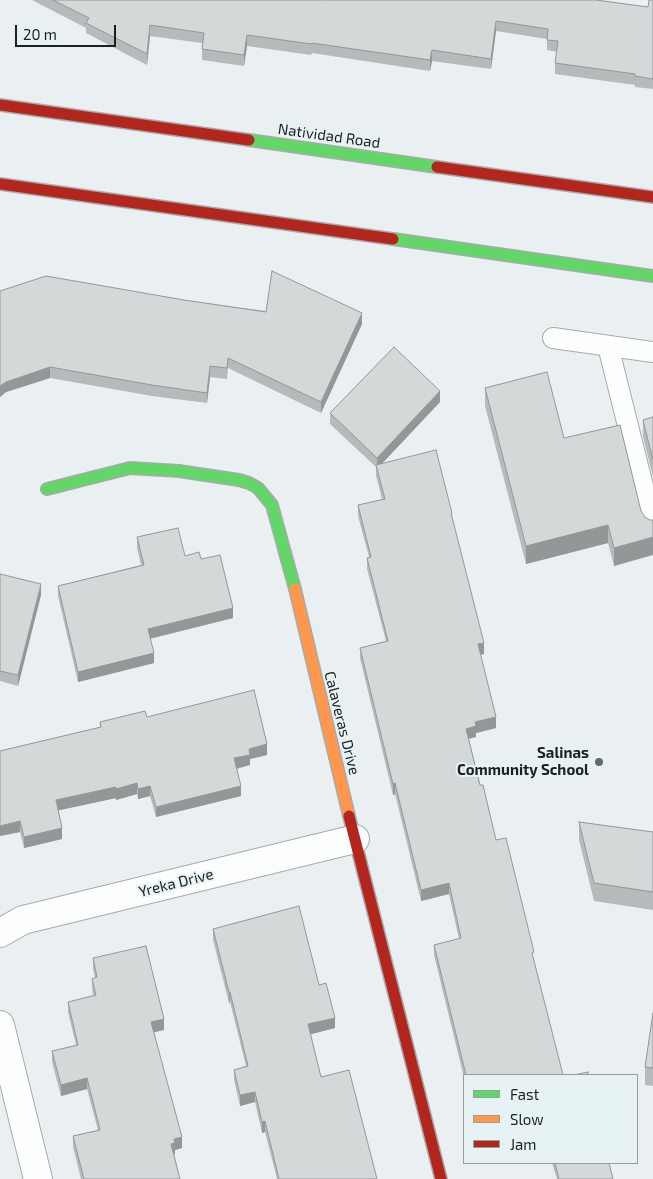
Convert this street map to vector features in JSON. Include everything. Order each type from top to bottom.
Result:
[{"type":"main road","name":"Natividad Road","points":[[0,105],[653,197]]},
{"type":"main road","points":[[0,184],[653,276]]},
{"type":"main road","name":"Calaveras Drive","points":[[47,489],[130,468],[179,471],[249,483],[258,488],[272,505],[280,531],[354,839],[441,1179]]},
{"type":"street","name":"Yreka Drive","points":[[0,933],[23,920],[354,839]]},
{"type":"street","points":[[0,1025],[38,1179]]},
{"type":"lane","points":[[552,338],[653,352]]},
{"type":"lane","points":[[608,346],[653,526]]},
{"type":"building","points":[[53,0],[596,0],[648,7],[649,0],[653,0],[653,79],[635,76],[635,74],[555,63],[558,41],[547,40],[548,29],[496,21],[491,59],[432,50],[430,60],[247,35],[244,55],[202,49],[204,33],[150,25],[147,54],[86,23],[89,18]]},
{"type":"building","points":[[272,271],[362,313],[321,402],[228,358],[227,368],[210,366],[207,393],[50,367],[6,382],[0,386],[0,291],[46,276],[266,312]]},
{"type":"building","points":[[394,347],[440,391],[377,458],[330,413]]},
{"type":"building","points":[[547,372],[564,438],[620,425],[641,511],[645,517],[653,520],[653,537],[614,548],[608,525],[526,546],[485,388]]},
{"type":"building","points":[[653,417],[653,460],[643,420]]},
{"type":"building","points":[[436,450],[484,643],[478,644],[496,717],[475,722],[476,726],[466,729],[480,785],[483,785],[496,840],[506,838],[534,952],[532,953],[563,1074],[466,1074],[434,945],[461,938],[449,883],[421,890],[360,648],[388,641],[367,558],[371,557],[358,505],[385,499],[376,465]]},
{"type":"building","points":[[178,528],[185,556],[199,552],[201,559],[220,555],[233,608],[148,629],[154,653],[78,672],[58,586],[144,565],[137,537]]},
{"type":"building","points":[[0,574],[41,584],[18,675],[0,671]]},
{"type":"building","points":[[254,690],[267,744],[249,749],[250,755],[234,758],[241,786],[156,807],[150,786],[138,789],[137,783],[116,789],[116,787],[56,800],[62,828],[24,837],[20,821],[0,826],[0,751],[101,727],[100,722],[145,711],[147,717]]},
{"type":"building","points":[[579,822],[653,832],[653,892],[594,883]]},
{"type":"building","points":[[299,906],[319,985],[326,983],[335,1018],[308,1024],[321,1077],[349,1070],[377,1179],[279,1179],[265,1121],[262,1122],[255,1092],[240,1095],[234,1070],[248,1066],[213,929]]},
{"type":"building","points":[[146,946],[164,1019],[151,1022],[182,1137],[174,1139],[175,1143],[171,1144],[180,1179],[84,1179],[73,1136],[100,1130],[87,1078],[61,1085],[52,1051],[78,1045],[68,1002],[96,995],[92,979],[97,977],[93,958]]},
{"type":"building","points":[[653,1013],[653,1068],[645,1067]]},
{"type":"building","points":[[555,1164],[609,1164],[613,1179],[559,1179]]},
{"type":"traffic: fast","points":[[249,140],[437,167]]},
{"type":"traffic: fast","points":[[393,239],[653,276]]},
{"type":"traffic: fast","points":[[47,489],[130,468],[179,471],[249,483],[258,488],[272,505],[295,589]]},
{"type":"traffic: slow","points":[[295,589],[349,816]]},
{"type":"traffic: jam","points":[[0,105],[249,140]]},
{"type":"traffic: jam","points":[[437,167],[653,197]]},
{"type":"traffic: jam","points":[[0,184],[393,239]]},
{"type":"traffic: jam","points":[[349,816],[441,1179]]},
{"type":"place","name":"Salinas Community School","points":[[599,762]]}]
